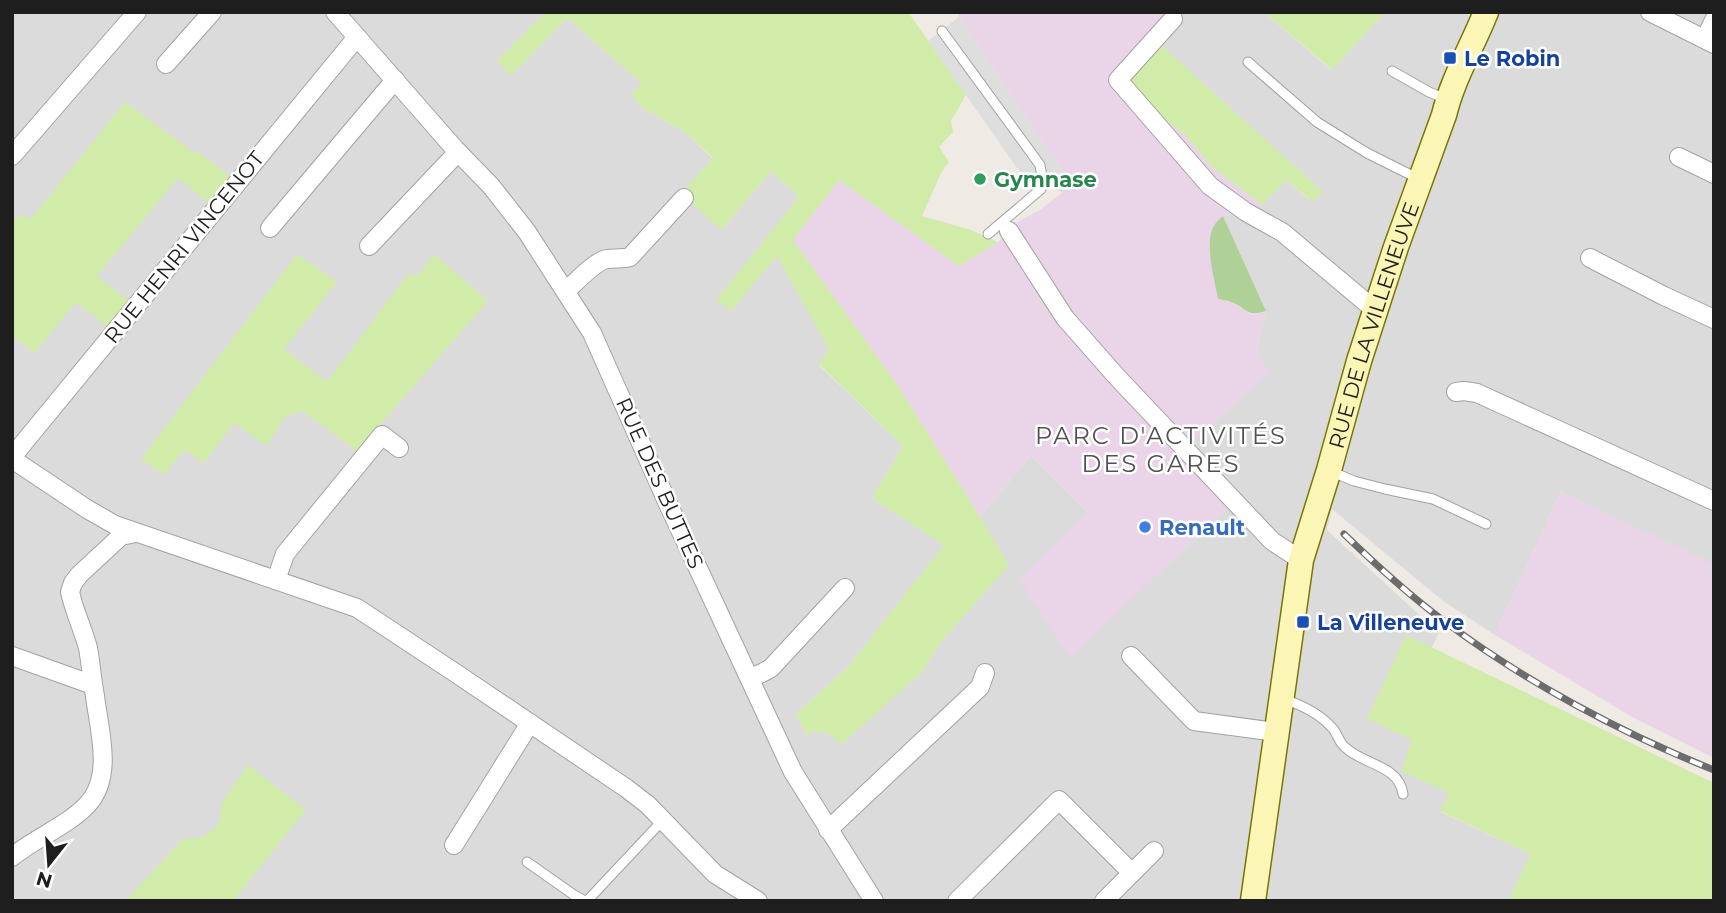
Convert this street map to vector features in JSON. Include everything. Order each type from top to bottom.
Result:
[{"type":"main road","name":"RUE DE LA VILLENEUVE","points":[[1254,901],[1301,560],[1395,247],[1465,55],[1486,12]]},
{"type":"street","points":[[12,156],[137,12]]},
{"type":"street","points":[[166,64],[212,12]]},
{"type":"street","name":"RUE DES BUTTES","points":[[335,12],[491,186],[527,232],[592,333],[793,772],[874,901]]},
{"type":"street","points":[[352,32],[360,12]]},
{"type":"street","points":[[1650,12],[1710,41],[1714,20]]},
{"type":"street","points":[[1173,19],[1118,80],[1210,186],[1245,212],[1282,232],[1375,310]]},
{"type":"street","name":"RUE HENRI VINCENOT","points":[[12,458],[352,32]]},
{"type":"street","points":[[270,228],[395,80]]},
{"type":"street","points":[[369,246],[458,152]]},
{"type":"street","points":[[1679,157],[1714,174]]},
{"type":"street","points":[[566,291],[605,259],[630,257],[684,198]]},
{"type":"street","points":[[1005,227],[1065,318],[1117,377],[1272,541],[1301,560]]},
{"type":"street","points":[[1590,258],[1714,319]]},
{"type":"street","points":[[1456,393],[1477,393],[1714,501]]},
{"type":"street","points":[[275,580],[285,554],[382,435],[399,449]]},
{"type":"street","points":[[12,458],[115,526],[357,608],[626,788],[648,805],[715,874],[751,899]]},
{"type":"street","points":[[12,858],[75,816],[89,804],[97,790],[102,773],[103,753],[88,648],[70,592],[79,575],[121,536],[135,533]]},
{"type":"street","points":[[750,678],[771,668],[845,588]]},
{"type":"street","points":[[12,656],[93,685]]},
{"type":"street","points":[[1131,656],[1194,720],[1276,732]]},
{"type":"street","points":[[828,830],[980,687],[985,673]]},
{"type":"street","points":[[454,845],[530,723]]},
{"type":"street","points":[[957,901],[1059,800],[1132,873]]},
{"type":"street","points":[[1104,901],[1154,851]]},
{"type":"lane","points":[[942,31],[1040,165],[1043,182],[1041,188],[1005,227],[988,234]]},
{"type":"lane","name":"RUE DE LA VILLENEUVE","points":[[1248,62],[1317,122],[1367,153],[1420,180]]},
{"type":"lane","points":[[1392,71],[1448,100]]},
{"type":"lane","name":"RUE DE LA VILLENEUVE","points":[[1329,470],[1354,481],[1433,499],[1486,524]]},
{"type":"lane","points":[[1282,699],[1295,703],[1323,719],[1335,731],[1345,748],[1379,765],[1396,778],[1402,786],[1403,794]]},
{"type":"lane","points":[[527,862],[586,901],[663,820]]},
{"type":"shaded area","points":[[12,12],[545,12],[497,61],[511,75],[567,18],[642,83],[641,107],[685,132],[713,159],[722,229],[771,171],[799,197],[731,310],[777,255],[830,349],[819,365],[903,446],[872,498],[945,545],[848,667],[796,714],[807,735],[814,729],[823,731],[922,672],[940,643],[1008,565],[980,517],[1031,455],[1087,511],[1188,445],[1257,349],[1266,311],[1223,216],[1262,205],[1286,180],[1312,202],[1159,43],[1187,12],[1264,12],[1331,70],[1385,12],[1714,12],[1714,565],[1561,492],[1495,635],[1443,601],[1332,509],[1327,530],[1439,633],[1430,651],[1412,740],[1449,793],[1441,812],[1531,854],[1508,901],[12,901]]},
{"type":"shaded area","points":[[959,12],[1187,12],[1159,43],[1168,122],[1185,135],[1211,166],[1262,205],[1223,216],[1213,226],[1232,302],[1255,315],[1266,311],[1257,349],[1269,373],[1189,445],[1240,496],[1070,658],[1020,580],[1087,511],[1031,455],[980,517],[898,386],[793,240],[839,180],[959,266],[998,242],[1019,221],[1040,210],[1072,185],[959,17]]},
{"type":"shaded area","points":[[959,17],[1072,185],[1063,193],[1020,172],[928,41]]},
{"type":"shaded area","points":[[1561,492],[1714,564],[1714,758],[1632,717],[1495,635]]},
{"type":"green space","points":[[545,12],[908,12],[966,95],[951,121],[953,132],[939,147],[949,162],[941,173],[922,216],[971,230],[998,242],[959,266],[839,180],[793,240],[898,386],[1009,565],[940,643],[922,672],[842,744],[824,731],[821,734],[814,730],[807,736],[796,714],[848,667],[944,545],[872,498],[903,446],[819,364],[829,349],[777,256],[731,311],[716,300],[799,197],[771,171],[721,230],[681,193],[713,158],[685,132],[641,107],[632,94],[642,83],[567,18],[511,76],[497,61]]},
{"type":"green space","points":[[1264,12],[1385,12],[1332,70]]},
{"type":"green space","points":[[1159,43],[1323,192],[1313,202],[1286,180],[1262,205],[1211,166],[1185,135],[1168,122],[1127,80]]},
{"type":"green space","points":[[125,102],[196,154],[199,152],[230,177],[210,204],[178,178],[97,276],[130,302],[108,327],[76,302],[34,354],[12,335],[12,223],[21,214],[30,220]]},
{"type":"green space","points":[[1223,216],[1266,311],[1250,313],[1236,304],[1218,299],[1210,241],[1215,224]]},
{"type":"green space","points":[[297,254],[337,282],[284,349],[327,382],[408,274],[417,276],[434,254],[488,301],[357,451],[303,411],[285,417],[267,446],[234,423],[204,463],[184,450],[164,475],[141,459]]},
{"type":"green space","points":[[1406,635],[1714,783],[1714,901],[1508,901],[1531,854],[1440,811],[1449,793],[1401,771],[1412,740],[1367,719]]},
{"type":"green space","points":[[248,765],[306,810],[233,901],[125,901],[182,840],[202,837],[218,826],[222,802]]},
{"type":"railway","points":[[1344,534],[1418,601],[1507,664],[1574,704],[1644,740],[1714,770]]},
{"type":"place","name":"Le Robin","points":[[1450,58]]},
{"type":"place","name":"Gymnase","points":[[980,179]]},
{"type":"place","name":"Renault","points":[[1145,527]]},
{"type":"place","name":"La Villeneuve","points":[[1303,622]]},
{"type":"district","name":"PARC D'ACTIVITÉS DES GARES","points":[[1161,449]]}]
